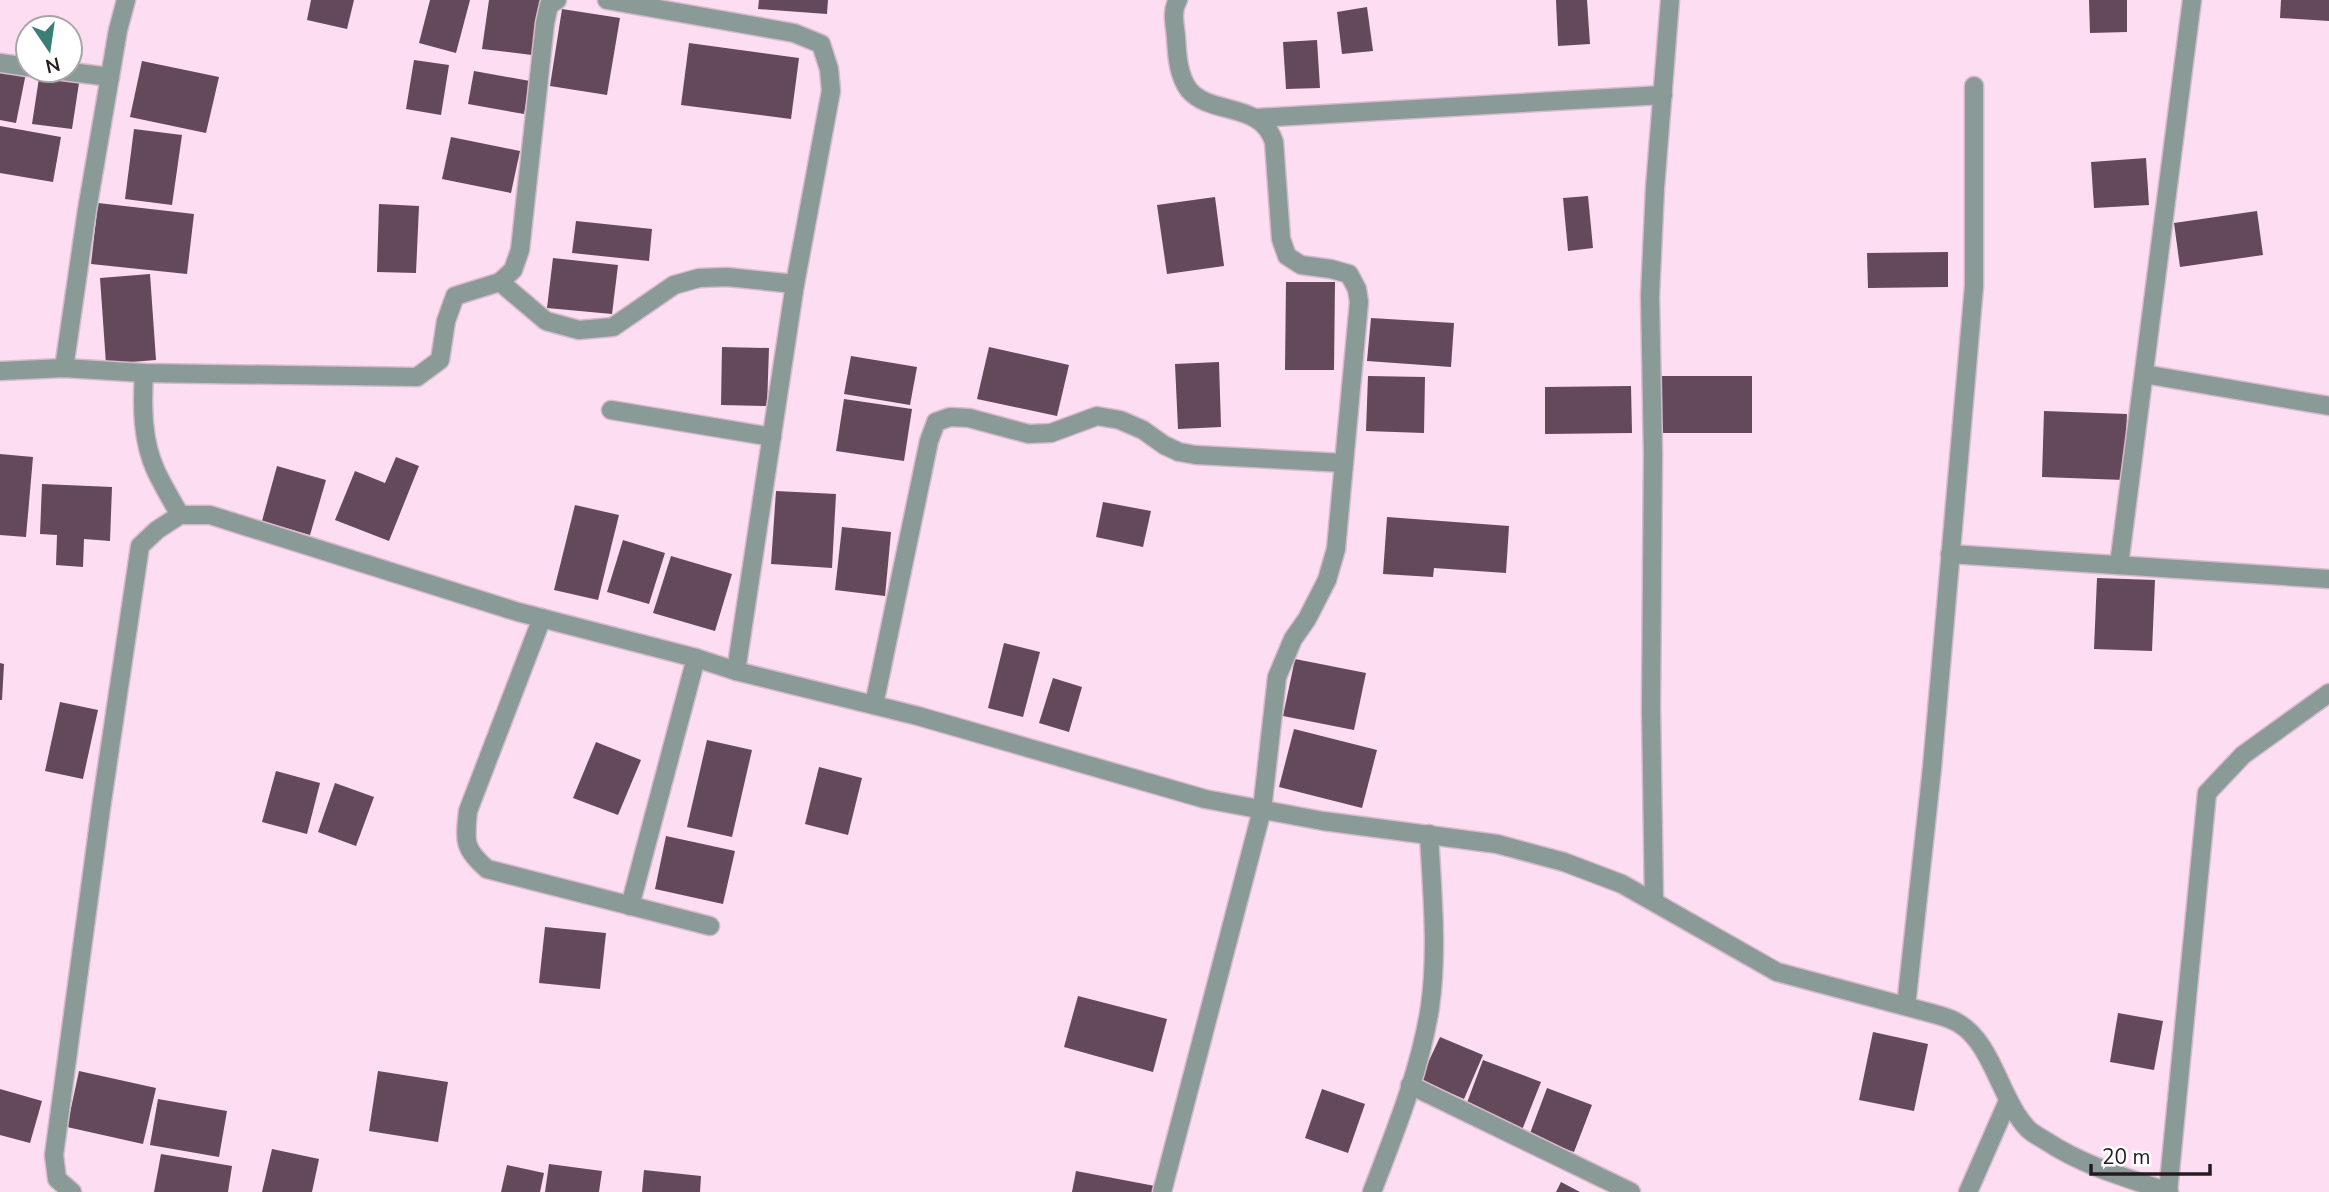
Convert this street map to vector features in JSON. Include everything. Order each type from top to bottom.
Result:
[{"type":"street","points":[[64,368],[87,210],[118,30],[126,0]]},
{"type":"street","points":[[0,371],[64,368],[144,373],[417,377],[440,360],[446,321],[455,296],[500,282],[513,270],[520,250],[545,23],[548,5],[557,0]]},
{"type":"street","points":[[607,0],[794,33],[821,44],[830,69],[831,91],[795,284],[736,671]]},
{"type":"street","points":[[1162,1192],[1262,810],[1277,677],[1293,639],[1307,619],[1327,580],[1336,550],[1359,302],[1357,289],[1349,274],[1301,265],[1287,256],[1281,239],[1274,142],[1270,130],[1256,118],[1203,100],[1190,91],[1182,77],[1177,56],[1173,7],[1178,0]]},
{"type":"street","points":[[1654,901],[1650,296],[1670,0]]},
{"type":"street","points":[[2119,565],[2192,0]]},
{"type":"street","points":[[84,74],[110,77]]},
{"type":"street","points":[[1906,1006],[1932,768],[1974,286],[1974,86]]},
{"type":"street","points":[[1256,118],[1663,95]]},
{"type":"street","points":[[500,282],[546,321],[579,330],[613,327],[674,285],[699,278],[727,277],[795,284]]},
{"type":"street","points":[[144,373],[144,423],[148,448],[155,470],[180,515]]},
{"type":"street","points":[[2144,374],[2329,406]]},
{"type":"street","points":[[611,410],[772,436]]},
{"type":"street","points":[[874,705],[929,441],[936,422],[950,417],[969,418],[1029,434],[1051,433],[1097,416],[1120,420],[1172,448],[1196,455],[1344,463]]},
{"type":"street","points":[[72,1192],[55,1185],[54,1155],[140,546],[157,530],[180,515],[210,515],[542,618],[874,705],[1205,799],[1323,821],[1497,844],[1564,862],[1622,884],[1777,972],[1938,1014],[1960,1024],[1991,1064],[2008,1101],[2029,1130],[2065,1154],[2169,1192],[2207,793],[2242,755],[2329,693]]},
{"type":"street","points":[[1950,554],[2329,579]]},
{"type":"street","points":[[542,618],[468,811],[465,835],[470,854],[487,869],[710,926]]},
{"type":"street","points":[[630,906],[696,658]]},
{"type":"street","points":[[1372,1192],[1402,1115],[1430,1007],[1434,921],[1429,835]]},
{"type":"street","points":[[1410,1085],[1631,1192]]},
{"type":"street","points":[[1968,1192],[2008,1101]]},
{"type":"building","points":[[311,0],[354,0],[347,29],[307,20]]},
{"type":"building","points":[[430,0],[470,0],[456,53],[419,43]]},
{"type":"building","points":[[489,0],[540,0],[532,55],[482,49]]},
{"type":"building","points":[[759,0],[828,0],[827,14],[758,9]]},
{"type":"building","points":[[1556,0],[1587,0],[1590,44],[1558,46]]},
{"type":"building","points":[[2089,0],[2127,0],[2127,32],[2090,33]]},
{"type":"building","points":[[2281,0],[2329,0],[2329,21],[2280,18]]},
{"type":"building","points":[[1367,7],[1373,51],[1342,54],[1337,12]]},
{"type":"building","points":[[562,9],[620,18],[607,95],[550,86]]},
{"type":"building","points":[[1317,40],[1320,88],[1286,89],[1283,42]]},
{"type":"building","points":[[689,43],[799,58],[791,119],[681,105]]},
{"type":"building","points":[[414,60],[449,65],[441,115],[406,109]]},
{"type":"building","points":[[142,61],[219,77],[206,133],[130,117]]},
{"type":"building","points":[[0,68],[14,71],[14,84],[24,84],[16,123],[0,120]]},
{"type":"building","points":[[474,71],[530,81],[524,114],[468,104]]},
{"type":"building","points":[[38,84],[79,84],[72,129],[32,124]]},
{"type":"building","points":[[0,126],[61,137],[53,182],[0,173]]},
{"type":"building","points":[[134,129],[182,135],[172,205],[125,199]]},
{"type":"building","points":[[451,137],[520,151],[511,193],[442,179]]},
{"type":"building","points":[[2146,158],[2149,205],[2094,208],[2091,162]]},
{"type":"building","points":[[1588,196],[1593,248],[1568,251],[1563,198]]},
{"type":"building","points":[[1215,197],[1224,266],[1167,274],[1157,205]]},
{"type":"building","points":[[98,203],[194,214],[187,274],[91,264]]},
{"type":"building","points":[[379,204],[419,206],[416,273],[377,272]]},
{"type":"building","points":[[2257,211],[2263,255],[2180,267],[2174,223]]},
{"type":"building","points":[[576,221],[652,229],[649,261],[572,253]]},
{"type":"building","points":[[1948,252],[1948,287],[1868,288],[1867,253]]},
{"type":"building","points":[[553,258],[618,265],[612,314],[547,308]]},
{"type":"building","points":[[150,274],[156,360],[106,364],[100,278]]},
{"type":"building","points":[[1286,282],[1335,282],[1334,370],[1285,370]]},
{"type":"building","points":[[1371,318],[1454,323],[1451,367],[1367,361]]},
{"type":"building","points":[[722,347],[769,348],[767,406],[721,405]]},
{"type":"building","points":[[989,347],[1069,365],[1057,416],[977,399]]},
{"type":"building","points":[[851,356],[917,367],[910,405],[844,394]]},
{"type":"building","points":[[1219,362],[1221,427],[1178,429],[1175,364]]},
{"type":"building","points":[[1368,376],[1425,377],[1424,433],[1366,431]]},
{"type":"building","points":[[1657,376],[1752,376],[1752,433],[1657,433]]},
{"type":"building","points":[[1631,386],[1632,433],[1545,434],[1545,387]]},
{"type":"building","points":[[844,399],[912,409],[904,461],[836,451]]},
{"type":"building","points":[[2044,411],[2127,414],[2124,480],[2042,477]]},
{"type":"building","points":[[0,454],[33,457],[26,537],[0,535]]},
{"type":"building","points":[[396,457],[419,466],[389,541],[335,520],[355,471],[385,483]]},
{"type":"building","points":[[277,466],[326,480],[310,535],[262,521]]},
{"type":"building","points":[[42,484],[112,487],[110,541],[84,539],[83,567],[56,565],[57,535],[40,534]]},
{"type":"building","points":[[776,491],[836,494],[832,568],[771,564]]},
{"type":"building","points":[[1103,502],[1151,511],[1143,547],[1096,537]]},
{"type":"building","points":[[575,505],[619,515],[598,600],[554,590]]},
{"type":"building","points":[[1387,517],[1509,526],[1506,573],[1434,568],[1433,577],[1383,574]]},
{"type":"building","points":[[842,527],[891,532],[885,596],[835,590]]},
{"type":"building","points":[[623,540],[665,553],[649,604],[607,592]]},
{"type":"building","points":[[671,556],[732,574],[715,631],[653,613]]},
{"type":"building","points":[[2097,578],[2155,580],[2152,651],[2094,649]]},
{"type":"building","points":[[1004,643],[1040,652],[1023,717],[988,708]]},
{"type":"building","points":[[1295,659],[1366,673],[1354,730],[1283,716]]},
{"type":"building","points":[[0,663],[4,664],[2,700],[0,700]]},
{"type":"building","points":[[1053,678],[1082,687],[1069,732],[1039,723]]},
{"type":"building","points":[[60,702],[98,710],[83,779],[45,771]]},
{"type":"building","points":[[1294,729],[1377,750],[1362,808],[1279,787]]},
{"type":"building","points":[[707,740],[752,750],[732,837],[687,827]]},
{"type":"building","points":[[596,742],[641,760],[618,815],[573,798]]},
{"type":"building","points":[[819,767],[862,778],[848,835],[805,824]]},
{"type":"building","points":[[276,771],[320,783],[307,834],[262,822]]},
{"type":"building","points":[[335,783],[374,797],[356,846],[318,832]]},
{"type":"building","points":[[666,836],[735,851],[723,904],[655,889]]},
{"type":"building","points":[[545,927],[606,933],[600,989],[539,983]]},
{"type":"building","points":[[1078,996],[1167,1019],[1153,1072],[1064,1047]]},
{"type":"building","points":[[2118,1013],[2163,1021],[2154,1070],[2110,1062]]},
{"type":"building","points":[[1873,1032],[1928,1044],[1914,1111],[1859,1100]]},
{"type":"building","points":[[1440,1037],[1483,1055],[1464,1099],[1420,1080]]},
{"type":"building","points":[[1483,1060],[1541,1082],[1522,1130],[1465,1108]]},
{"type":"building","points":[[79,1071],[156,1088],[143,1144],[67,1127]]},
{"type":"building","points":[[378,1071],[448,1082],[438,1142],[369,1131]]},
{"type":"building","points":[[1547,1088],[1592,1105],[1574,1152],[1529,1136]]},
{"type":"building","points":[[0,1089],[42,1101],[30,1143],[0,1135]]},
{"type":"building","points":[[1322,1089],[1365,1104],[1348,1153],[1305,1138]]},
{"type":"building","points":[[158,1099],[227,1111],[219,1157],[150,1145]]},
{"type":"building","points":[[272,1149],[319,1159],[312,1192],[262,1192]]},
{"type":"building","points":[[161,1154],[232,1166],[228,1192],[154,1192]]},
{"type":"building","points":[[549,1164],[602,1171],[599,1192],[545,1192]]},
{"type":"building","points":[[507,1165],[544,1173],[540,1192],[501,1192]]},
{"type":"building","points":[[644,1170],[701,1176],[700,1192],[642,1192]]},
{"type":"building","points":[[1076,1171],[1155,1186],[1154,1192],[1072,1192]]},
{"type":"building","points":[[1561,1182],[1580,1192],[1556,1192]]}]
